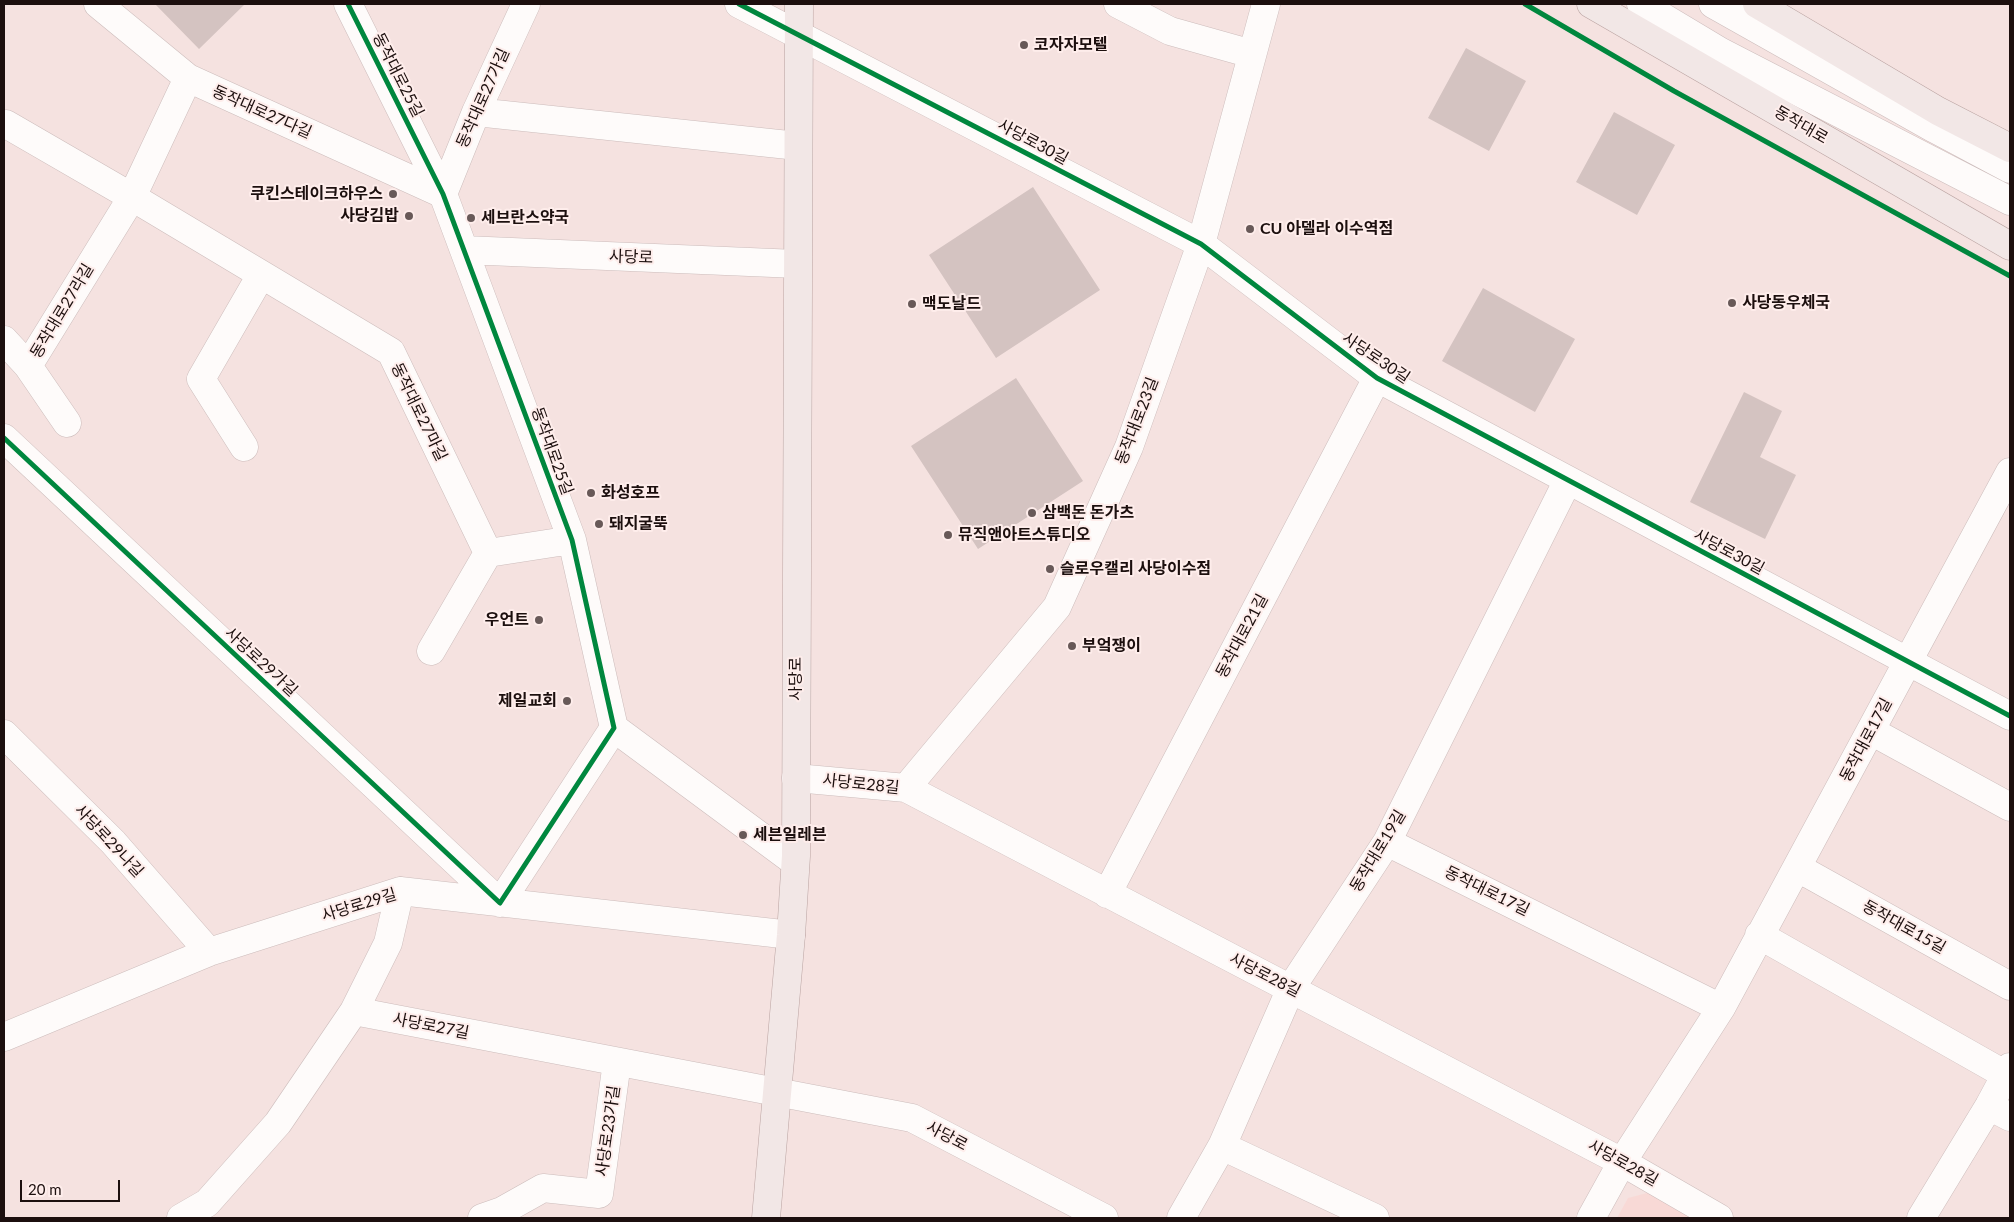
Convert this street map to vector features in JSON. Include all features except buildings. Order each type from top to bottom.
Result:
[{"type":"main road","name":"사당로","points":[[766,1218],[791,935],[795,862],[798,4]]},
{"type":"main road","name":"동작대로","points":[[1591,4],[2010,246]]},
{"type":"main road","points":[[1757,4],[1938,111],[2010,148]]},
{"type":"street","name":"동작대로27다길","points":[[98,4],[188,78],[443,194]]},
{"type":"street","name":"동작대로25길","points":[[348,4],[443,194],[572,540],[614,728]]},
{"type":"street","name":"동작대로27가길","points":[[443,194],[476,112],[526,4]]},
{"type":"street","name":"사당로30길","points":[[739,4],[1201,244],[1377,378],[2010,716]]},
{"type":"street","points":[[1118,4],[1170,31],[1252,54]]},
{"type":"street","name":"동작대로23길","points":[[906,788],[1057,607],[1129,447],[1201,244],[1266,4]]},
{"type":"street","name":"동작대로","points":[[1641,4],[1721,52],[2010,201]]},
{"type":"street","points":[[1713,4],[2010,169]]},
{"type":"street","name":"동작대로27라길","points":[[67,423],[28,366],[132,197],[188,78]]},
{"type":"street","points":[[476,112],[798,146]]},
{"type":"street","points":[[6,124],[132,197]]},
{"type":"street","name":"동작대로27마길","points":[[132,197],[390,352],[488,554]]},
{"type":"street","name":"사당로","points":[[464,250],[797,264]]},
{"type":"street","points":[[244,447],[202,378],[261,275]]},
{"type":"street","points":[[4,340],[28,366]]},
{"type":"street","name":"동작대로21길","points":[[1107,894],[1377,378]]},
{"type":"street","name":"사당로29가길","points":[[4,438],[500,903]]},
{"type":"street","name":"동작대로17길","points":[[1591,1218],[1622,1162],[1721,1008],[2010,472]]},
{"type":"street","name":"동작대로19길","points":[[1181,1218],[1222,1146],[1291,988],[1387,842],[1568,480]]},
{"type":"street","points":[[432,651],[488,554],[572,540]]},
{"type":"street","points":[[500,903],[614,728],[795,862]]},
{"type":"street","points":[[1871,731],[2010,808]]},
{"type":"street","name":"사당로29나길","points":[[4,734],[113,842],[209,952]]},
{"type":"street","name":"사당로28길","points":[[796,778],[906,788],[1622,1162],[1719,1218]]},
{"type":"street","name":"동작대로17길","points":[[1387,842],[1721,1008]]},
{"type":"street","name":"동작대로15길","points":[[1798,868],[2010,986]]},
{"type":"street","points":[[182,1218],[211,1211],[278,1123],[354,1011],[388,943],[400,891]]},
{"type":"street","name":"사당로29길","points":[[4,1036],[209,952],[400,891],[791,935]]},
{"type":"street","points":[[1759,935],[2008,1071],[2000,1112],[1921,1218]]},
{"type":"street","name":"사당로27길","points":[[354,1011],[776,1092]]},
{"type":"street","name":"사당로23가길","points":[[482,1218],[502,1211],[543,1188],[599,1194],[618,1062]]},
{"type":"street","name":"사당로","points":[[776,1092],[912,1118],[1104,1218]]},
{"type":"street","points":[[1222,1146],[1375,1218]]},
{"type":"shaded area","points":[[1651,1192],[1696,1218],[1617,1218],[1628,1198]]},
{"type":"cycle path","points":[[4,438],[500,903],[614,728],[572,540],[443,194],[348,4]]},
{"type":"cycle path","points":[[739,4],[1201,244],[1377,378],[2010,716]]},
{"type":"cycle path","points":[[1525,4],[1674,91],[2010,276]]},
{"type":"place","name":"코자자모텔","points":[[1024,45]]},
{"type":"place","name":"쿠킨스테이크하우스","points":[[393,194]]},
{"type":"place","name":"사당김밥","points":[[409,216]]},
{"type":"place","name":"세브란스약국","points":[[471,218]]},
{"type":"place","name":"CU 아델라 이수역점","points":[[1250,229]]},
{"type":"place","name":"사당동우체국","points":[[1732,303]]},
{"type":"place","name":"맥도날드","points":[[912,304]]},
{"type":"place","name":"화성호프","points":[[591,493]]},
{"type":"place","name":"삼백돈 돈가츠","points":[[1032,513]]},
{"type":"place","name":"돼지굴뚝","points":[[599,524]]},
{"type":"place","name":"뮤직앤아트스튜디오","points":[[948,535]]},
{"type":"place","name":"슬로우캘리 사당이수점","points":[[1050,569]]},
{"type":"place","name":"우언트","points":[[539,620]]},
{"type":"place","name":"부엌쟁이","points":[[1072,646]]},
{"type":"place","name":"제일교회","points":[[567,701]]},
{"type":"place","name":"세븐일레븐","points":[[743,835]]}]
